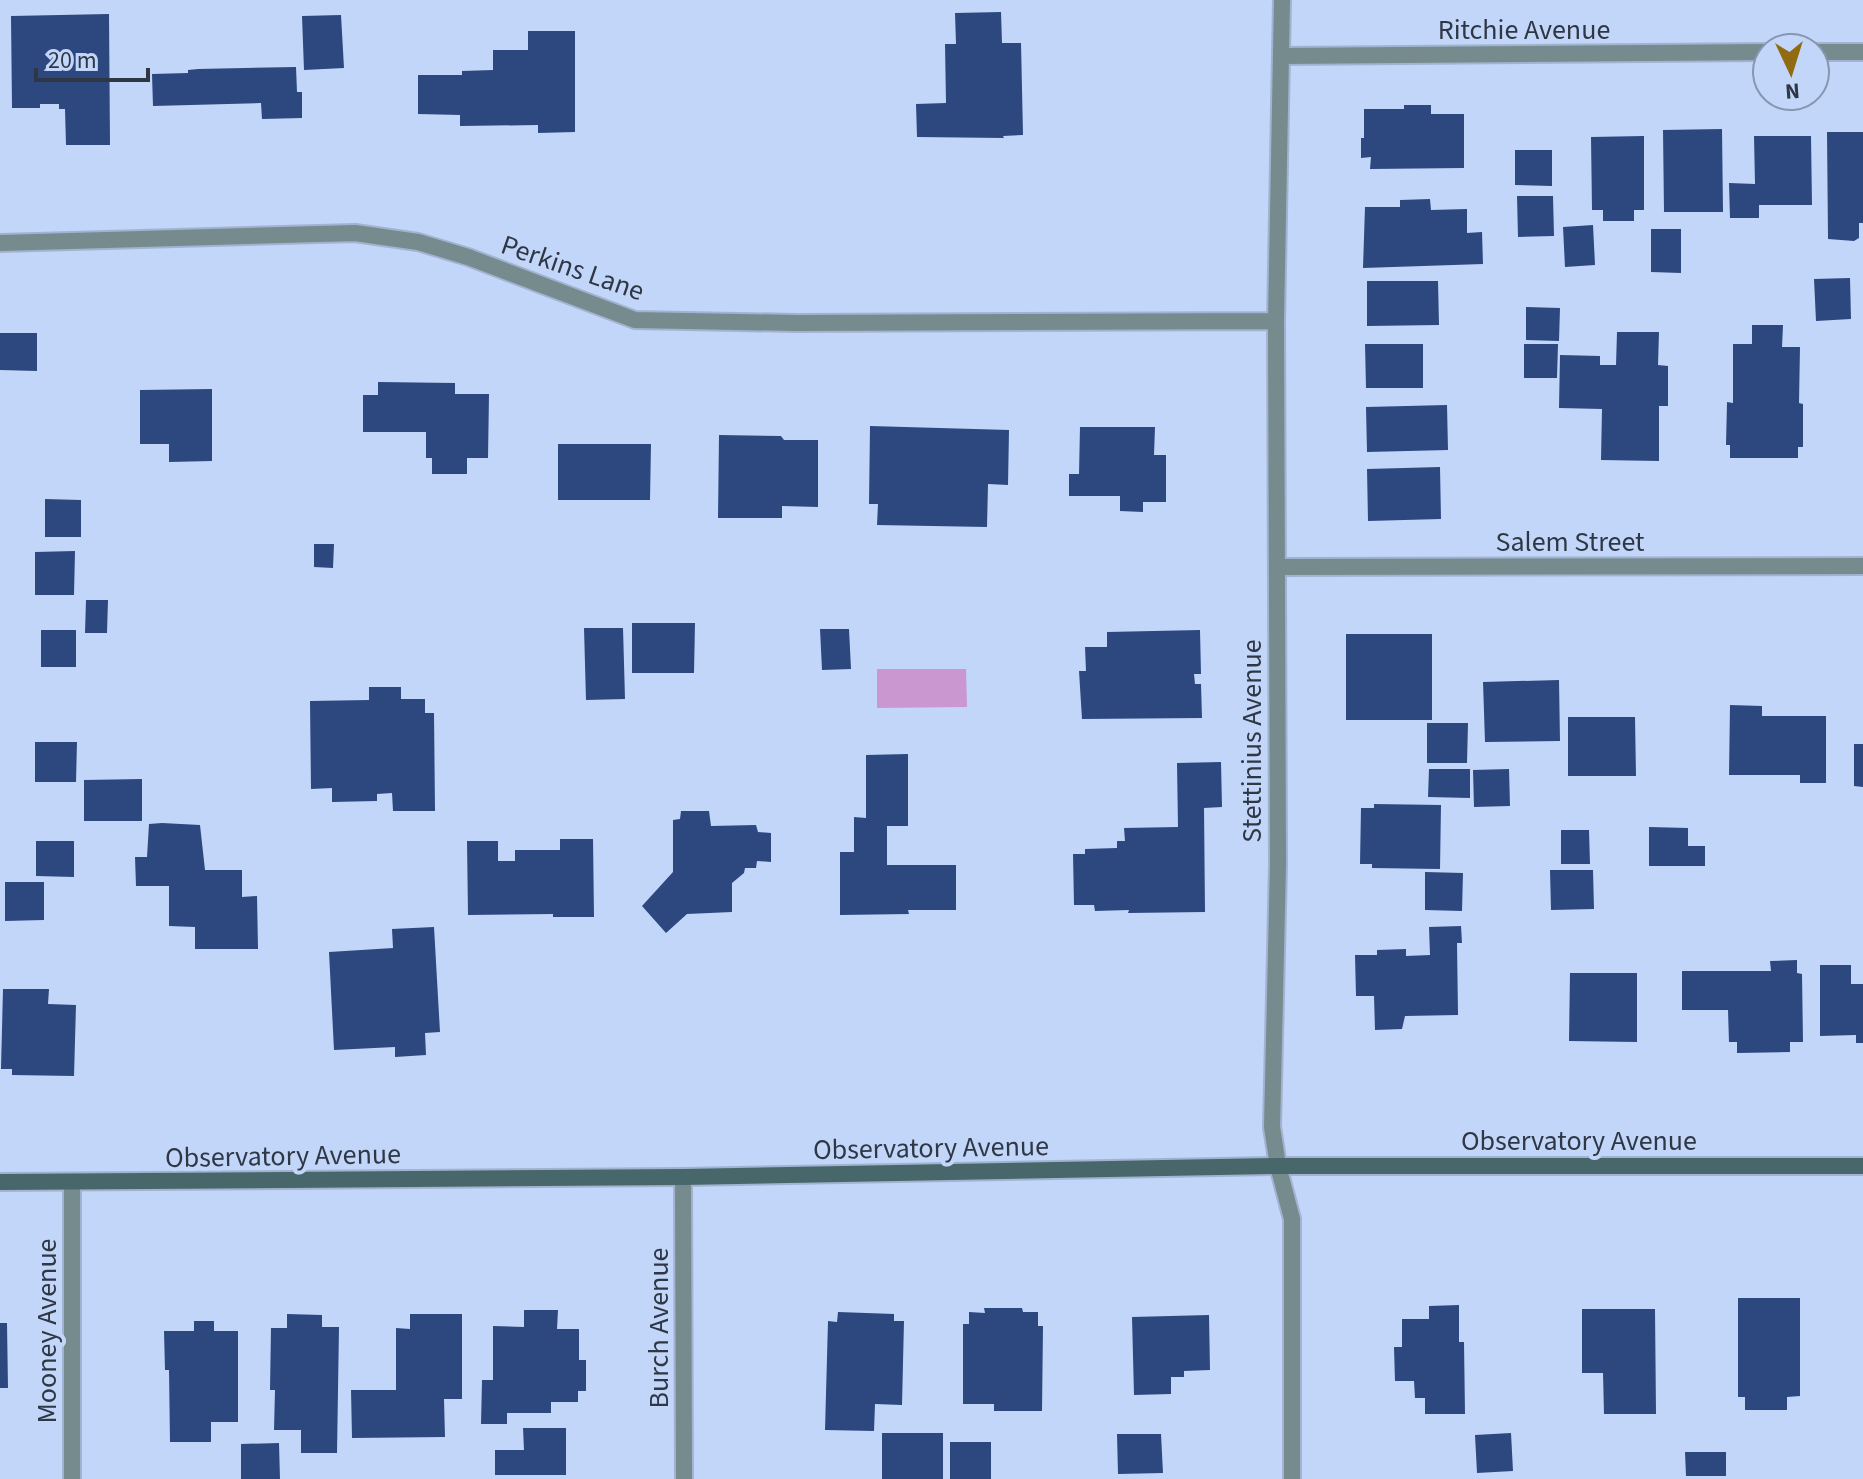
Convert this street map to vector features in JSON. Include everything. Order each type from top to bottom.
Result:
[{"type":"street","name":"Stettinius Avenue","points":[[1282,0],[1276,321],[1278,864],[1272,1127],[1278,1166],[1292,1219],[1292,1479]]},
{"type":"street","name":"Ritchie Avenue","points":[[1282,56],[1751,52]]},
{"type":"street","points":[[1831,52],[1863,52]]},
{"type":"street","name":"Perkins Lane","points":[[0,243],[355,233],[418,242],[468,257],[635,320],[796,323],[1276,321]]},
{"type":"street","name":"Salem Street","points":[[1277,567],[1863,566]]},
{"type":"street","name":"Observatory Avenue","points":[[0,1182],[683,1177],[1278,1166],[1863,1166]]},
{"type":"street","name":"Burch Avenue","points":[[683,1177],[684,1479]]},
{"type":"street","name":"Mooney Avenue","points":[[72,1182],[72,1479]]},
{"type":"shaded area","points":[[877,669],[966,669],[967,707],[877,708]]},
{"type":"building","points":[[1001,12],[1002,43],[1021,43],[1023,135],[1004,138],[917,137],[916,104],[946,103],[945,44],[956,44],[955,13]]},
{"type":"building","points":[[109,14],[110,145],[66,145],[65,109],[59,109],[59,104],[12,108],[11,16]]},
{"type":"building","points":[[341,15],[344,68],[304,70],[302,16]]},
{"type":"building","points":[[528,31],[575,31],[575,132],[538,133],[538,125],[460,126],[460,115],[418,114],[418,75],[462,75],[462,71],[493,70],[493,50],[528,50]]},
{"type":"building","points":[[296,67],[297,92],[302,92],[302,118],[262,119],[261,103],[153,106],[152,74],[188,73],[188,70],[198,69]]},
{"type":"building","points":[[1404,105],[1431,105],[1431,114],[1464,114],[1464,168],[1370,169],[1371,157],[1361,158],[1364,109],[1404,109]]},
{"type":"building","points":[[1722,129],[1723,212],[1664,212],[1663,130]]},
{"type":"building","points":[[1827,132],[1863,132],[1863,223],[1859,223],[1859,238],[1854,241],[1828,239]]},
{"type":"building","points":[[1644,136],[1644,210],[1634,210],[1634,221],[1603,221],[1603,210],[1592,210],[1591,137]]},
{"type":"building","points":[[1754,136],[1811,136],[1812,205],[1759,205],[1759,218],[1730,218],[1729,183],[1755,184]]},
{"type":"building","points":[[1515,150],[1552,150],[1552,186],[1515,185]]},
{"type":"building","points":[[1517,196],[1553,196],[1554,236],[1518,237]]},
{"type":"building","points":[[1430,199],[1431,210],[1467,209],[1467,233],[1482,232],[1483,264],[1363,268],[1365,207],[1400,207],[1400,200]]},
{"type":"building","points":[[1593,225],[1595,265],[1565,267],[1563,227]]},
{"type":"building","points":[[1651,229],[1681,229],[1681,273],[1651,272]]},
{"type":"building","points":[[1850,278],[1851,319],[1816,321],[1814,279]]},
{"type":"building","points":[[1367,281],[1438,281],[1439,325],[1367,326]]},
{"type":"building","points":[[1526,307],[1560,308],[1559,341],[1526,340]]},
{"type":"building","points":[[1752,325],[1783,325],[1782,347],[1800,347],[1799,403],[1803,404],[1803,447],[1798,447],[1798,458],[1730,458],[1730,445],[1726,445],[1727,402],[1733,403],[1733,344],[1752,344]]},
{"type":"building","points":[[1617,332],[1659,332],[1658,365],[1668,366],[1668,406],[1659,406],[1659,461],[1601,460],[1602,409],[1559,408],[1560,355],[1600,356],[1600,365],[1616,365]]},
{"type":"building","points":[[0,333],[37,333],[37,371],[0,370]]},
{"type":"building","points":[[1365,344],[1423,344],[1423,388],[1366,388]]},
{"type":"building","points":[[1524,344],[1558,344],[1557,378],[1524,378]]},
{"type":"building","points":[[378,382],[455,383],[455,394],[489,394],[488,458],[467,458],[467,474],[432,474],[432,458],[426,458],[426,432],[363,432],[363,395],[378,395]]},
{"type":"building","points":[[212,389],[212,461],[169,462],[169,444],[140,444],[140,390]]},
{"type":"building","points":[[1447,405],[1448,450],[1367,452],[1366,407]]},
{"type":"building","points":[[870,426],[1009,430],[1008,485],[988,484],[987,527],[877,525],[878,504],[869,504]]},
{"type":"building","points":[[1080,427],[1155,427],[1154,455],[1166,455],[1166,502],[1143,502],[1143,512],[1120,511],[1120,496],[1069,496],[1069,474],[1079,474]]},
{"type":"building","points":[[719,435],[818,440],[818,507],[782,506],[782,518],[718,518]]},
{"type":"building","points":[[558,444],[651,444],[650,500],[558,500]]},
{"type":"building","points":[[1440,467],[1441,519],[1368,521],[1367,469]]},
{"type":"building","points":[[45,499],[81,500],[81,537],[45,537]]},
{"type":"building","points":[[314,544],[334,544],[333,568],[314,567]]},
{"type":"building","points":[[75,551],[74,595],[35,595],[35,552]]},
{"type":"building","points":[[86,600],[108,600],[107,633],[85,633]]},
{"type":"building","points":[[632,623],[695,623],[694,673],[632,673]]},
{"type":"building","points":[[584,628],[623,628],[625,699],[586,700]]},
{"type":"building","points":[[820,629],[849,629],[851,669],[822,670]]},
{"type":"building","points":[[41,630],[76,630],[76,667],[41,667]]},
{"type":"building","points":[[1200,630],[1201,674],[1194,674],[1195,684],[1201,684],[1202,718],[1082,719],[1079,671],[1086,671],[1085,647],[1107,647],[1107,632]]},
{"type":"building","points":[[1346,634],[1432,634],[1432,720],[1346,720]]},
{"type":"building","points":[[1559,680],[1560,741],[1485,742],[1483,682]]},
{"type":"building","points":[[369,687],[401,687],[401,699],[425,699],[425,713],[434,713],[435,811],[393,811],[392,793],[377,794],[377,801],[332,802],[332,788],[311,789],[310,701],[369,700]]},
{"type":"building","points":[[1730,705],[1762,706],[1762,716],[1826,716],[1826,783],[1800,783],[1800,775],[1729,775]]},
{"type":"building","points":[[1568,717],[1635,717],[1636,776],[1568,776]]},
{"type":"building","points":[[1427,723],[1468,723],[1467,763],[1427,763]]},
{"type":"building","points":[[35,742],[77,742],[76,782],[35,782]]},
{"type":"building","points":[[1854,744],[1863,744],[1863,787],[1854,786]]},
{"type":"building","points":[[908,754],[908,826],[887,826],[887,865],[956,865],[956,910],[840,915],[840,852],[854,852],[854,817],[866,818],[866,755]]},
{"type":"building","points":[[1221,762],[1222,807],[1204,808],[1205,912],[1128,913],[1129,910],[1095,911],[1094,905],[1074,905],[1073,854],[1085,854],[1085,849],[1117,848],[1117,841],[1125,841],[1124,828],[1178,827],[1177,763]]},
{"type":"building","points":[[1429,769],[1470,769],[1470,798],[1428,797]]},
{"type":"building","points":[[1509,769],[1510,806],[1474,807],[1473,770]]},
{"type":"building","points":[[142,779],[142,821],[84,821],[84,780]]},
{"type":"building","points":[[1374,804],[1441,805],[1440,869],[1372,868],[1372,864],[1360,864],[1361,808],[1374,808]]},
{"type":"building","points":[[681,811],[709,811],[711,826],[756,825],[758,832],[771,833],[771,862],[757,861],[756,868],[745,868],[744,873],[732,883],[732,912],[687,914],[666,933],[642,906],[673,872],[673,820],[680,819]]},
{"type":"building","points":[[149,824],[200,825],[205,870],[242,870],[242,897],[257,896],[258,949],[195,949],[195,927],[169,926],[169,886],[136,886],[135,857],[147,857]]},
{"type":"building","points":[[1649,827],[1688,828],[1688,846],[1705,846],[1705,866],[1649,866]]},
{"type":"building","points":[[1561,830],[1589,830],[1590,864],[1561,864]]},
{"type":"building","points":[[560,839],[593,839],[594,917],[468,915],[467,841],[498,841],[498,861],[515,861],[515,850],[560,850]]},
{"type":"building","points":[[36,841],[74,841],[74,877],[36,876]]},
{"type":"building","points":[[1550,870],[1593,870],[1594,909],[1551,910]]},
{"type":"building","points":[[1425,872],[1463,873],[1462,911],[1425,910]]},
{"type":"building","points":[[5,882],[44,882],[44,920],[5,921]]},
{"type":"building","points":[[1461,926],[1462,943],[1457,943],[1458,1015],[1405,1016],[1402,1029],[1375,1030],[1374,996],[1356,996],[1355,955],[1377,955],[1377,950],[1406,949],[1406,956],[1430,955],[1429,927]]},
{"type":"building","points":[[434,927],[440,1032],[425,1033],[426,1055],[395,1057],[395,1047],[334,1050],[329,952],[393,948],[392,929]]},
{"type":"building","points":[[1797,960],[1797,973],[1802,974],[1803,1042],[1790,1042],[1790,1052],[1737,1053],[1737,1042],[1729,1042],[1728,1010],[1682,1010],[1682,971],[1771,971],[1770,961]]},
{"type":"building","points":[[1820,965],[1851,965],[1851,984],[1863,984],[1863,1043],[1856,1043],[1856,1035],[1820,1036]]},
{"type":"building","points":[[1570,973],[1637,973],[1637,1042],[1569,1041]]},
{"type":"building","points":[[3,989],[49,989],[48,1004],[76,1005],[74,1076],[12,1075],[12,1069],[1,1069]]},
{"type":"building","points":[[1738,1298],[1800,1298],[1800,1396],[1787,1397],[1787,1410],[1745,1410],[1745,1397],[1738,1397]]},
{"type":"building","points":[[1459,1305],[1459,1342],[1464,1342],[1465,1414],[1425,1414],[1425,1398],[1415,1398],[1414,1381],[1395,1381],[1394,1347],[1402,1347],[1402,1319],[1429,1319],[1429,1306]]},
{"type":"building","points":[[984,1308],[1022,1308],[1023,1312],[1038,1312],[1038,1326],[1043,1326],[1042,1411],[994,1411],[994,1404],[963,1404],[963,1324],[969,1324],[969,1312],[985,1313]]},
{"type":"building","points":[[1582,1309],[1655,1309],[1656,1414],[1604,1414],[1603,1373],[1582,1373]]},
{"type":"building","points":[[524,1310],[558,1310],[557,1329],[579,1329],[579,1360],[586,1360],[586,1391],[578,1391],[578,1402],[551,1402],[551,1413],[507,1413],[507,1424],[481,1424],[482,1380],[493,1380],[493,1326],[524,1327]]},
{"type":"building","points":[[838,1312],[894,1314],[894,1321],[904,1321],[902,1405],[875,1404],[874,1431],[825,1430],[828,1321],[837,1322]]},
{"type":"building","points":[[287,1314],[322,1315],[322,1327],[339,1327],[337,1453],[301,1453],[301,1430],[274,1430],[275,1390],[270,1390],[271,1328],[287,1328]]},
{"type":"building","points":[[410,1314],[462,1314],[462,1399],[444,1399],[445,1437],[352,1438],[351,1390],[396,1390],[396,1328],[410,1329]]},
{"type":"building","points":[[1209,1315],[1210,1370],[1184,1371],[1184,1377],[1171,1377],[1171,1394],[1134,1395],[1132,1317]]},
{"type":"building","points":[[194,1321],[214,1321],[214,1331],[238,1331],[238,1422],[211,1422],[211,1442],[170,1442],[169,1370],[165,1370],[164,1331],[194,1331]]},
{"type":"building","points":[[0,1323],[7,1323],[8,1388],[0,1388]]},
{"type":"building","points":[[523,1428],[566,1428],[566,1475],[495,1475],[495,1450],[524,1450]]},
{"type":"building","points":[[882,1433],[943,1433],[943,1479],[882,1479]]},
{"type":"building","points":[[1511,1433],[1513,1471],[1477,1473],[1475,1435]]},
{"type":"building","points":[[1117,1434],[1161,1434],[1163,1473],[1118,1474]]},
{"type":"building","points":[[950,1442],[991,1442],[991,1479],[950,1479]]},
{"type":"building","points":[[279,1443],[280,1479],[241,1479],[241,1444]]},
{"type":"building","points":[[1685,1452],[1726,1452],[1726,1476],[1686,1476]]}]
